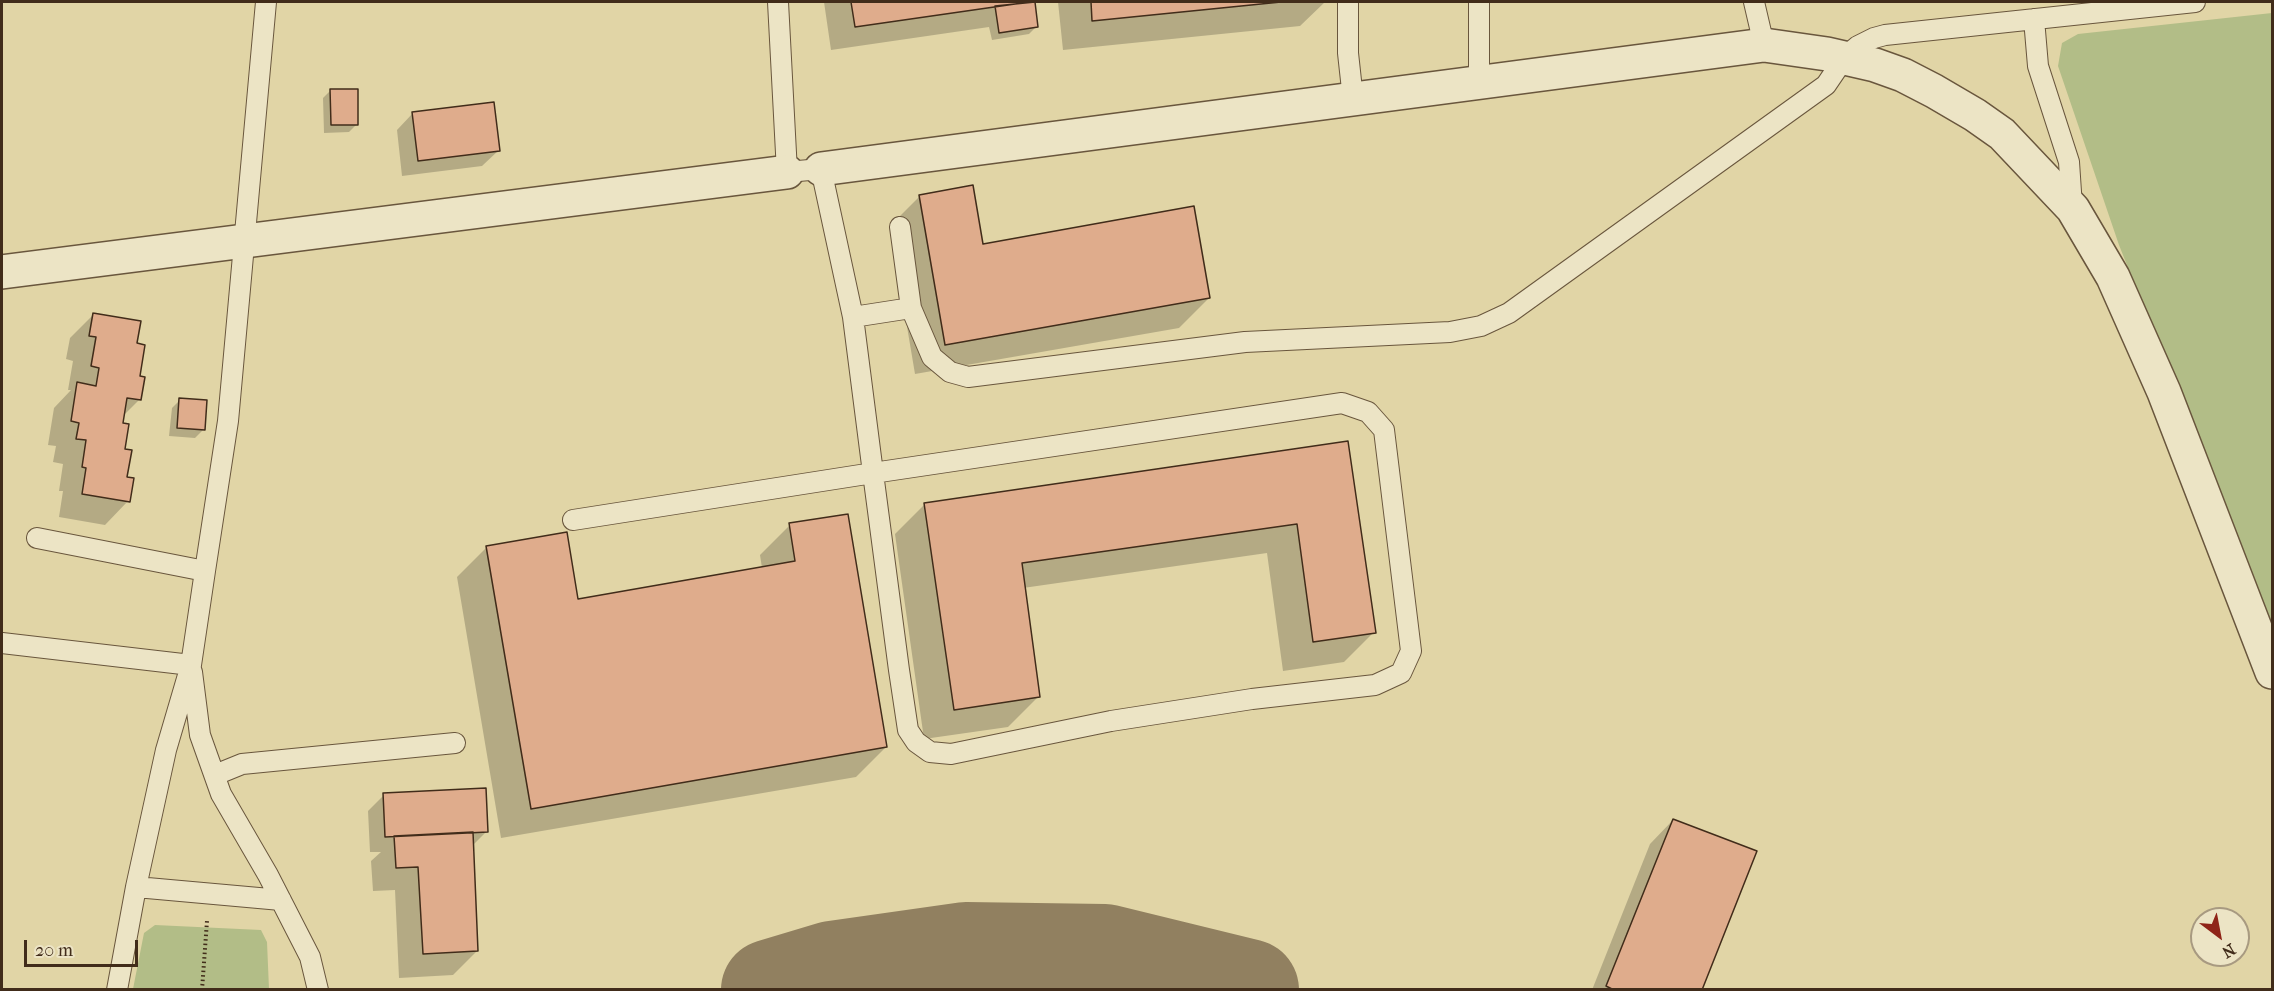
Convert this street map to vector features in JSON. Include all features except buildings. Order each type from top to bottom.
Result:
[{"type":"street","points":[[821,170],[1764,45],[1845,57],[1903,75],[1975,115],[2002,134],[2073,209],[2113,277],[2152,363],[2272,672]]},
{"type":"street","points":[[2,272],[787,172]]},
{"type":"lane","points":[[117,990],[136,887],[166,750],[191,665],[206,571],[228,421],[266,2]]},
{"type":"lane","points":[[573,520],[873,473],[1342,403],[1368,412],[1384,430],[1411,651],[1401,673],[1375,685],[1252,699],[1111,721],[951,754],[930,753],[916,742],[908,730],[873,473],[853,317],[821,170],[787,172],[778,2]]},
{"type":"lane","points":[[1348,2],[1348,53],[1353,99]]},
{"type":"lane","points":[[1479,2],[1479,83]]},
{"type":"lane","points":[[1754,2],[1764,45]]},
{"type":"lane","points":[[900,228],[911,308],[932,357],[950,372],[968,376],[1245,342],[1450,332],[1482,326],[1509,313],[1826,85],[1845,57],[1858,46],[1885,35],[2195,2]]},
{"type":"lane","points":[[2034,19],[2038,66],[2068,162],[2073,209]]},
{"type":"lane","points":[[853,317],[911,308]]},
{"type":"lane","points":[[38,538],[206,571]]},
{"type":"lane","points":[[2,643],[191,665]]},
{"type":"lane","points":[[191,665],[200,735],[221,794],[281,900],[310,957],[318,990]]},
{"type":"lane","points":[[214,776],[242,764],[455,743]]},
{"type":"lane","points":[[136,887],[281,900]]},
{"type":"path","points":[[202,990],[209,894]]},
{"type":"green space","points":[[2272,13],[2272,630],[2119,245],[2058,66],[2062,43],[2078,34]]},
{"type":"green space","points":[[155,925],[261,930],[267,942],[269,989],[133,989],[144,933]]},
{"type":"taxiway","points":[[772,990],[832,972],[966,953],[1105,955],[1248,990]]}]
